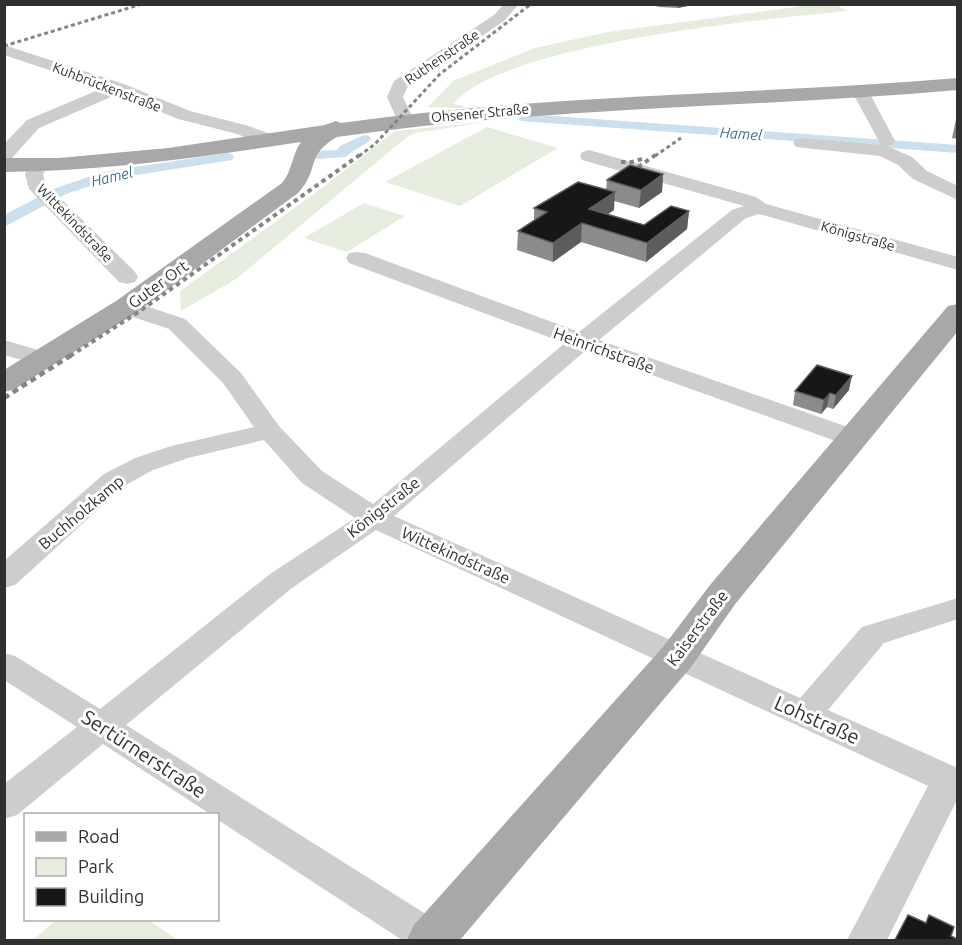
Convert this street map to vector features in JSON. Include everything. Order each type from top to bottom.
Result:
[{"type":"main road","name":"Ohsener Straße","points":[[4,165],[130,161],[405,120],[566,106],[856,92],[957,84]]},
{"type":"main road","name":"Guter Ort","points":[[4,384],[126,307],[290,189],[299,180],[305,153],[312,143],[336,129]]},
{"type":"main road","points":[[258,141],[285,161],[302,167]]},
{"type":"main road","name":"Kaiserstraße","points":[[432,940],[677,657],[723,594],[853,438],[953,324]]},
{"type":"street","name":"Ruthenstraße","points":[[405,120],[395,97],[400,85],[499,18],[512,4]]},
{"type":"street","name":"Kuhbrückenstraße","points":[[4,50],[118,88],[166,109],[258,141]]},
{"type":"street","points":[[5,154],[33,124],[118,88]]},
{"type":"street","points":[[856,92],[863,96],[886,141]]},
{"type":"street","points":[[802,143],[884,151],[905,161],[920,175],[957,194]]},
{"type":"street","name":"Königstraße","points":[[589,156],[749,201],[759,208],[957,264]]},
{"type":"street","name":"Wittekindstraße","points":[[39,165],[34,174],[36,185],[127,277]]},
{"type":"street","name":"Königstraße","points":[[4,805],[282,581],[374,518],[739,214],[759,208]]},
{"type":"street","name":"Heinrichstraße","points":[[357,258],[583,342],[853,438]]},
{"type":"street","name":"Wittekindstraße","points":[[126,307],[170,320],[232,378],[270,431],[312,477],[374,518],[677,657]]},
{"type":"street","points":[[4,347],[44,359]]},
{"type":"street","name":"Buchholzkamp","points":[[4,578],[114,480],[144,464],[180,452],[270,431]]},
{"type":"street","points":[[806,714],[873,635],[957,608]]},
{"type":"street","name":"Lohstraße","points":[[677,657],[953,782]]},
{"type":"street","name":"Sertürnerstraße","points":[[4,664],[432,940]]},
{"type":"street","points":[[867,940],[953,782]]},
{"type":"green space","points":[[811,5],[836,5],[848,11],[700,28],[579,50],[525,65],[481,83],[453,104],[464,106],[463,108],[428,107],[453,81],[535,48],[608,32]]},
{"type":"green space","points":[[485,122],[415,133],[407,137],[236,279],[181,311],[180,291],[322,188],[395,131]]},
{"type":"green space","points":[[487,127],[558,148],[460,206],[385,182]]},
{"type":"green space","points":[[364,203],[405,216],[347,252],[304,238]]},
{"type":"green space","points":[[55,921],[150,921],[178,940],[33,940]]},
{"type":"building","points":[[630,165],[663,174],[641,190],[607,180]]},
{"type":"building","points":[[578,182],[615,192],[589,209],[644,225],[671,206],[689,211],[647,243],[582,223],[553,243],[518,231],[547,212],[534,208]]},
{"type":"building","points":[[817,365],[852,376],[836,395],[830,393],[824,400],[795,391]]},
{"type":"building","points":[[908,915],[926,923],[929,915],[954,927],[951,936],[957,940],[895,940]]},
{"type":"waterway","name":"Hamel","points":[[525,118],[958,149]]},
{"type":"waterway","name":"Hamel","points":[[318,155],[341,154],[345,149],[364,139]]},
{"type":"waterway","name":"Hamel","points":[[4,222],[61,191],[108,175],[227,157]]},
{"type":"railway","points":[[4,46],[142,4]]},
{"type":"railway","points":[[359,156],[375,144],[440,74],[531,4]]},
{"type":"railway","points":[[655,156],[681,138]]},
{"type":"railway","points":[[70,356],[140,311],[361,154]]},
{"type":"railway","points":[[638,167],[657,154]]},
{"type":"railway","points":[[621,162],[632,162],[645,158]]},
{"type":"railway","points":[[4,398],[73,354]]}]
